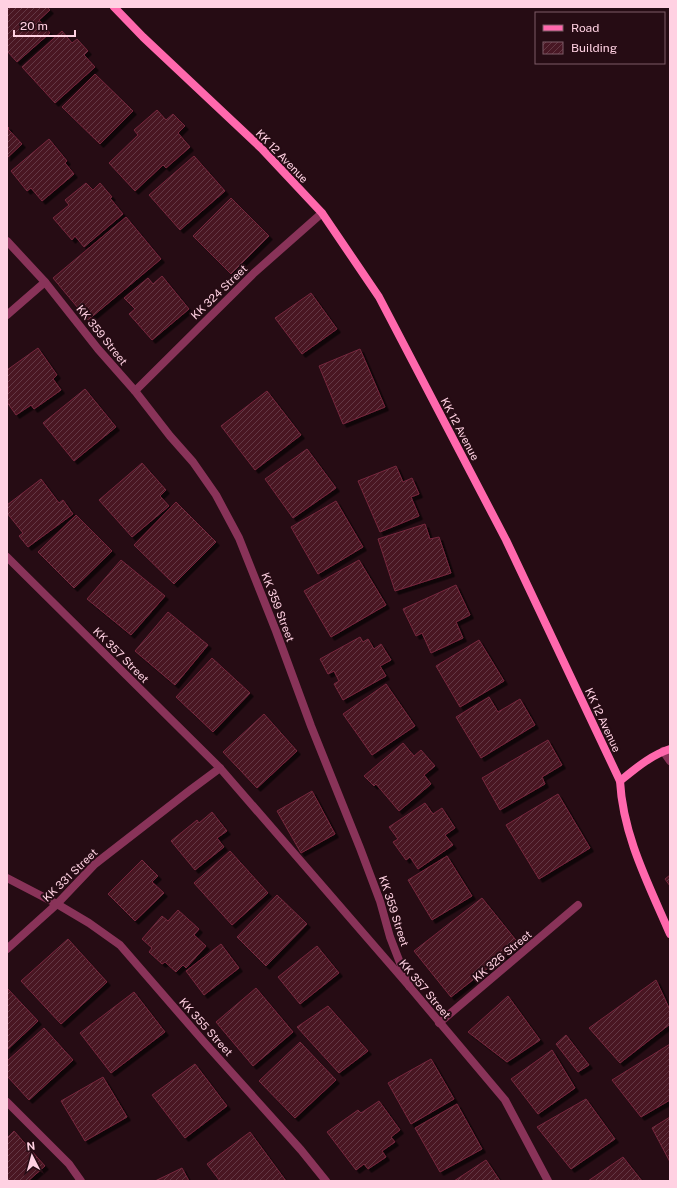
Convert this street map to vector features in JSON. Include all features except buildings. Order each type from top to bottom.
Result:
[{"type":"main road","name":"KK 12 Avenue","points":[[114,7],[143,38],[261,148],[322,213],[379,297],[506,540],[620,781],[621,796],[627,828],[639,862],[670,934]]},
{"type":"main road","points":[[620,781],[641,764],[666,750]]},
{"type":"street","name":"KK 324 Street","points":[[135,391],[254,273],[322,213]]},
{"type":"street","name":"KK 359 Street","points":[[7,241],[45,282],[98,350],[135,391],[170,436],[193,462],[216,495],[239,538],[276,631],[311,726],[380,900],[390,937],[409,986]]},
{"type":"street","points":[[7,315],[45,282]]},
{"type":"street","name":"KK 357 Street","points":[[7,557],[220,768],[409,986],[505,1100],[548,1181]]},
{"type":"street","points":[[666,750],[670,761]]},
{"type":"street","name":"KK 331 Street","points":[[7,949],[57,904],[95,864],[188,791],[220,768]]},
{"type":"street","name":"KK 355 Street","points":[[7,878],[57,904],[89,923],[120,945],[205,1043],[302,1150],[326,1181]]},
{"type":"street","name":"KK 326 Street","points":[[439,1023],[578,905]]},
{"type":"street","points":[[7,1102],[69,1164],[81,1181]]}]
